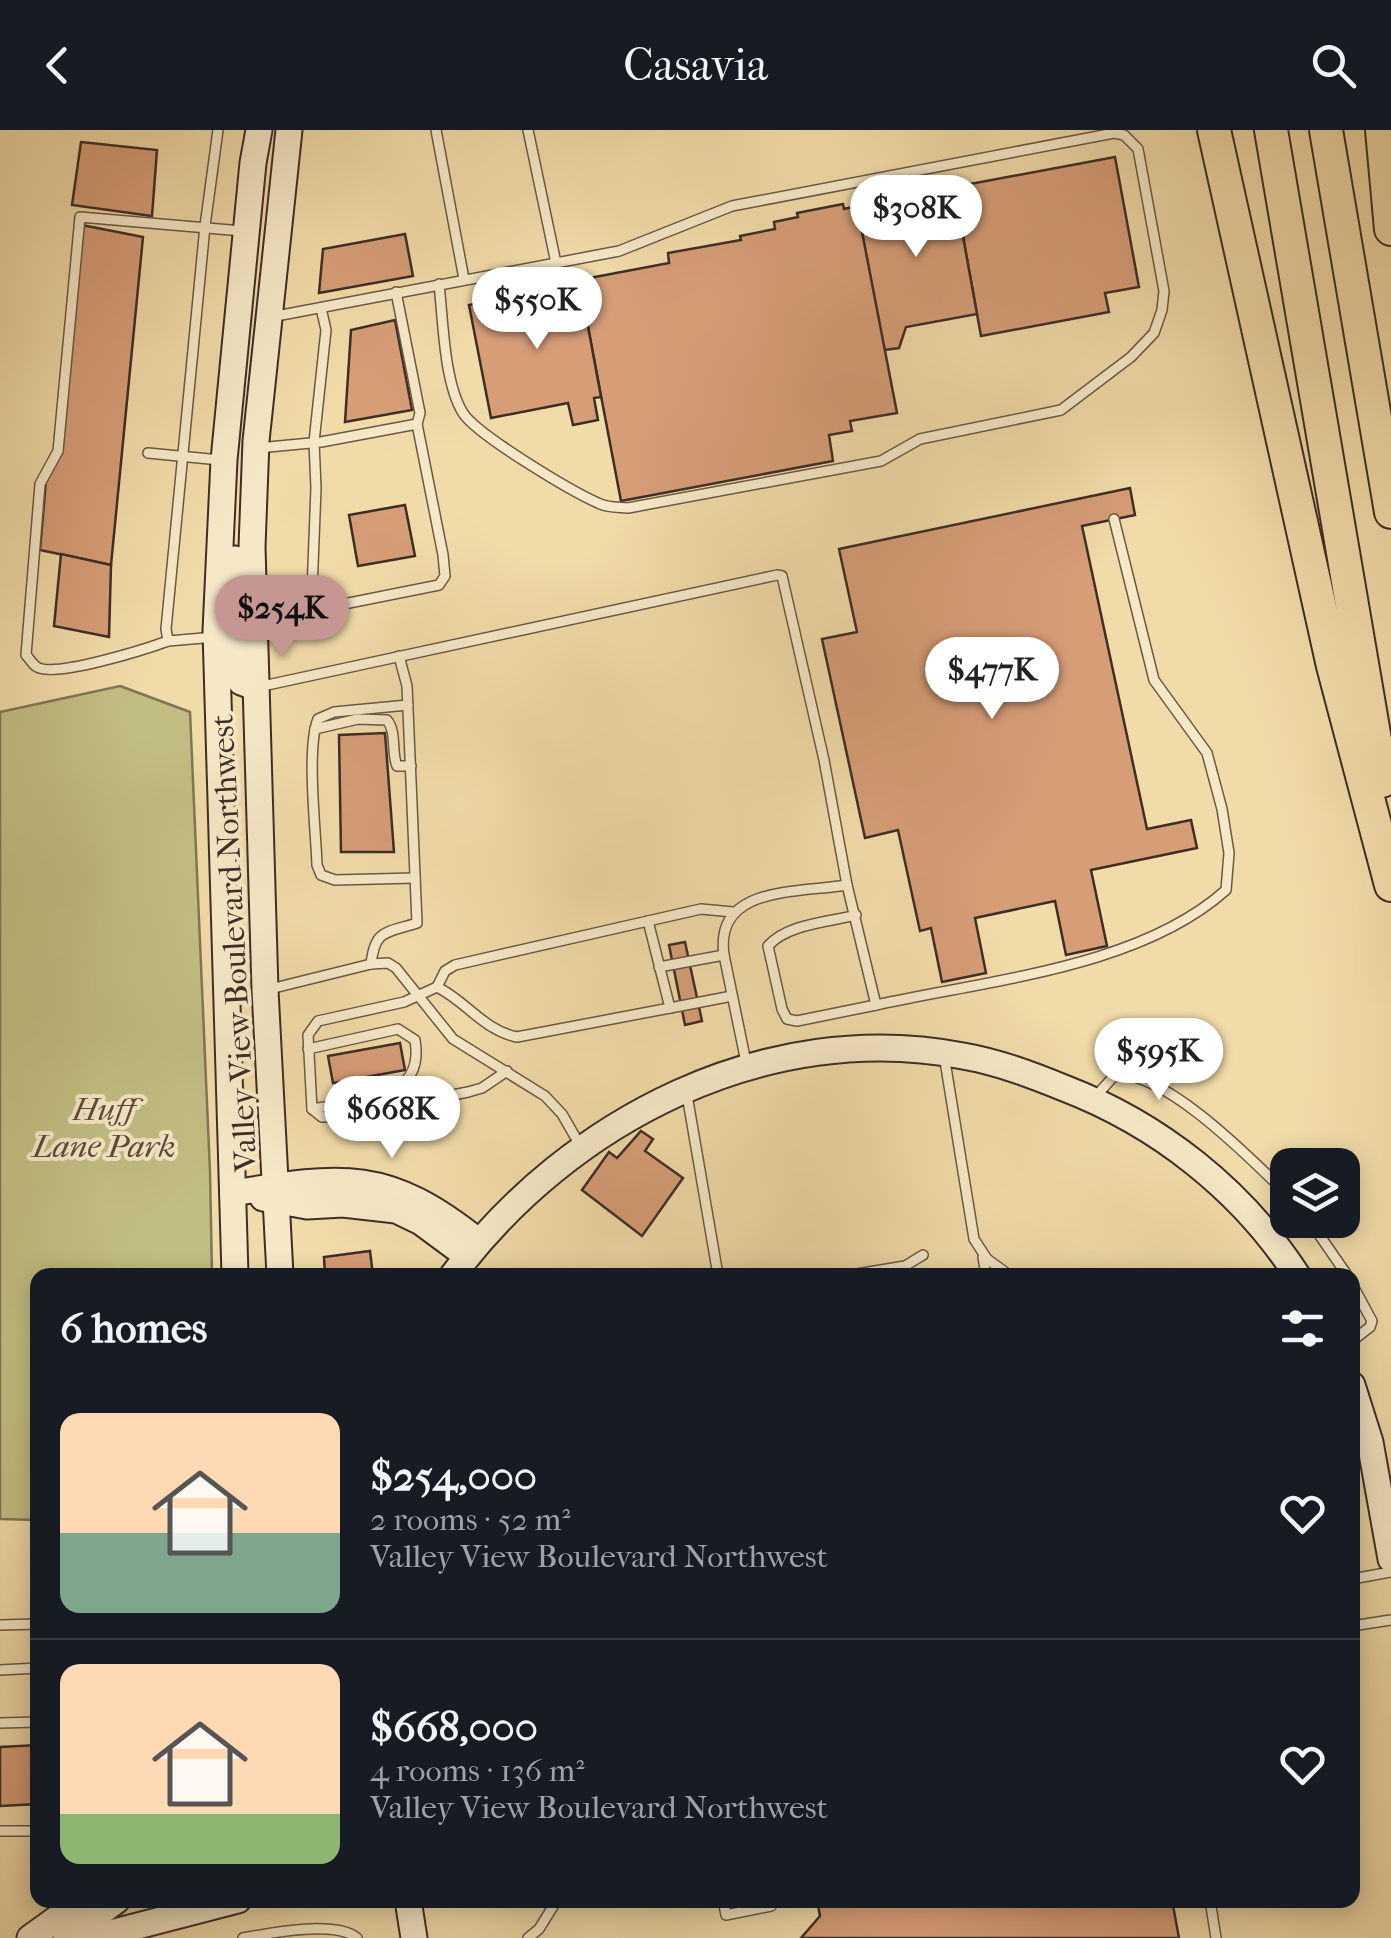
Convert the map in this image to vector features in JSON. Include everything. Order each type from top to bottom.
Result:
[{"type":"highway","points":[[1214,130],[1333,666],[1391,884]]},
{"type":"highway","points":[[1271,130],[1391,836]]},
{"type":"highway","points":[[1326,130],[1391,512]]},
{"type":"highway","points":[[1382,130],[1391,229]]},
{"type":"main road","name":"Valley View Boulevard Northwest","points":[[235,1268],[216,637],[224,460],[259,130]]},
{"type":"main road","name":"Valley View Boulevard Northwest","points":[[280,1268],[265,990],[252,547],[256,444],[289,130]]},
{"type":"main road","points":[[246,232],[256,235],[260,243],[245,406],[256,444]]},
{"type":"main road","points":[[224,460],[233,506],[236,673],[241,682],[256,687]]},
{"type":"main road","points":[[466,1258],[512,1206],[581,1147],[640,1110],[747,1068],[810,1055],[869,1049],[944,1052],[1007,1067],[1094,1099],[1142,1125],[1212,1177],[1269,1236],[1292,1268]]},
{"type":"main road","points":[[233,1194],[277,1193],[321,1179],[345,1180],[405,1194],[433,1208],[471,1216],[512,1206]]},
{"type":"main road","points":[[277,1193],[308,1206],[372,1206],[404,1214],[433,1230],[466,1258]]},
{"type":"main road","points":[[433,1208],[466,1258]]},
{"type":"main road","points":[[404,1214],[435,1245],[439,1268]]},
{"type":"main road","points":[[1360,1410],[1370,1442],[1391,1559]]},
{"type":"main road","points":[[30,1938],[72,1908]]},
{"type":"main road","points":[[66,1938],[106,1908]]},
{"type":"main road","points":[[90,1938],[207,1908]]},
{"type":"main road","points":[[409,1908],[414,1938]]},
{"type":"lane","points":[[168,642],[166,628],[205,226],[218,130]]},
{"type":"lane","points":[[436,130],[464,278]]},
{"type":"lane","points":[[528,130],[556,263]]},
{"type":"lane","points":[[268,318],[464,278],[619,251],[732,206],[1107,132],[1124,135],[1138,149],[1164,291],[1154,333],[1130,357],[1061,410],[920,439],[881,461],[628,508],[602,506],[476,428],[462,412],[452,379],[439,284]]},
{"type":"lane","points":[[216,637],[168,642],[84,665],[48,669],[37,667],[26,655],[40,484],[58,452],[80,217],[246,232]]},
{"type":"lane","points":[[321,308],[326,330],[314,442],[312,592],[318,603],[334,606],[439,585],[445,576],[417,424],[420,413],[396,292]]},
{"type":"lane","points":[[256,444],[314,442],[417,424]]},
{"type":"lane","points":[[148,453],[224,460]]},
{"type":"lane","points":[[856,915],[776,936],[768,946],[782,1009],[788,1018],[796,1022],[1108,955],[1202,912],[1226,890],[1229,853],[1207,754],[1154,680],[1114,519]]},
{"type":"lane","points":[[256,687],[597,611],[782,576],[824,760],[846,884],[876,1005]]},
{"type":"lane","points":[[371,964],[374,941],[379,935],[417,923],[408,686],[399,656]]},
{"type":"lane","points":[[408,705],[334,712],[318,720],[317,865],[321,875],[348,881],[415,878]]},
{"type":"lane","points":[[315,729],[358,719],[387,720],[392,726],[392,756],[398,766],[411,766]]},
{"type":"lane","points":[[312,1109],[308,1035],[318,1021],[418,997],[437,987],[445,970],[455,965],[700,909],[734,912],[766,897],[846,884]]},
{"type":"lane","points":[[734,912],[722,933],[747,1068]]},
{"type":"lane","points":[[648,922],[670,1008]]},
{"type":"lane","points":[[659,967],[724,955]]},
{"type":"lane","points":[[265,990],[371,964],[388,964],[396,968],[453,1040],[545,1096],[562,1114],[581,1147]]},
{"type":"lane","points":[[437,987],[484,1023],[502,1034],[517,1037],[732,996]]},
{"type":"lane","points":[[308,1049],[398,1029],[415,1040],[417,1054],[415,1071],[405,1085],[354,1102],[312,1109]]},
{"type":"lane","points":[[944,1052],[974,1238],[985,1268]]},
{"type":"lane","points":[[312,1109],[322,1116],[352,1115],[482,1088],[506,1072]]},
{"type":"lane","points":[[1094,1099],[1114,1076],[1135,1075],[1210,1124],[1270,1179]]},
{"type":"lane","points":[[686,1089],[717,1268]]},
{"type":"lane","points":[[1321,1238],[1342,1268]]},
{"type":"lane","points":[[893,1268],[905,1266],[923,1254]]},
{"type":"lane","points":[[982,1254],[1000,1268]]},
{"type":"lane","points":[[1360,1296],[1372,1321],[1360,1335]]},
{"type":"lane","points":[[1360,1578],[1391,1572]]},
{"type":"lane","points":[[1360,1625],[1391,1620]]},
{"type":"lane","points":[[0,1625],[30,1624]]},
{"type":"lane","points":[[0,1670],[30,1668]]},
{"type":"lane","points":[[0,1723],[30,1722]]},
{"type":"lane","points":[[0,1832],[30,1831]]},
{"type":"lane","points":[[528,1938],[553,1908]]},
{"type":"lane","points":[[725,1908],[726,1914],[760,1908]]},
{"type":"lane","points":[[1211,1908],[1216,1938]]},
{"type":"lane","points":[[243,1938],[289,1930],[348,1931],[357,1938]]},
{"type":"green space","name":"Huff Lane Park","points":[[120,686],[190,712],[210,1172],[212,1268],[30,1268],[30,1520],[0,1519],[0,712]]},
{"type":"building","points":[[81,142],[157,150],[152,216],[72,205]]},
{"type":"building","points":[[1115,157],[1139,287],[1105,293],[1109,312],[981,336],[954,187]]},
{"type":"building","points":[[929,184],[930,191],[954,187],[977,314],[906,327],[899,348],[884,350],[857,206],[894,199],[892,191]]},
{"type":"building","points":[[843,204],[844,209],[857,206],[897,413],[850,421],[852,431],[829,435],[833,461],[621,501],[579,280],[669,263],[668,253],[741,240],[740,236],[775,229],[774,222],[798,217],[797,213]]},
{"type":"building","points":[[82,225],[143,237],[111,565],[40,550],[46,480],[62,453]]},
{"type":"building","points":[[405,234],[413,276],[319,293],[323,249]]},
{"type":"building","points":[[580,283],[601,397],[594,398],[598,420],[573,425],[568,403],[491,418],[469,305],[507,298],[505,290],[539,284],[540,291]]},
{"type":"building","points":[[395,320],[412,410],[345,422],[351,330]]},
{"type":"building","points":[[1130,488],[1135,515],[1082,526],[1147,829],[1191,820],[1197,848],[1091,870],[1107,946],[1066,955],[1055,901],[975,918],[986,973],[942,982],[931,928],[920,931],[898,830],[865,838],[822,639],[857,632],[839,549]]},
{"type":"building","points":[[405,505],[415,556],[358,566],[349,515]]},
{"type":"building","points":[[61,554],[111,565],[109,637],[54,626]]},
{"type":"building","points":[[385,733],[394,852],[341,852],[339,735]]},
{"type":"building","points":[[685,942],[702,1021],[685,1025],[669,945]]},
{"type":"building","points":[[400,1043],[405,1070],[333,1083],[328,1056]]},
{"type":"building","points":[[641,1131],[653,1139],[645,1151],[683,1178],[642,1236],[582,1190],[609,1152],[617,1158]]},
{"type":"building","points":[[370,1251],[372,1268],[325,1268],[324,1257]]},
{"type":"building","points":[[30,1745],[30,1804],[0,1806],[0,1747]]},
{"type":"building","points":[[818,1908],[1173,1908],[1179,1938],[801,1938],[820,1916]]}]
